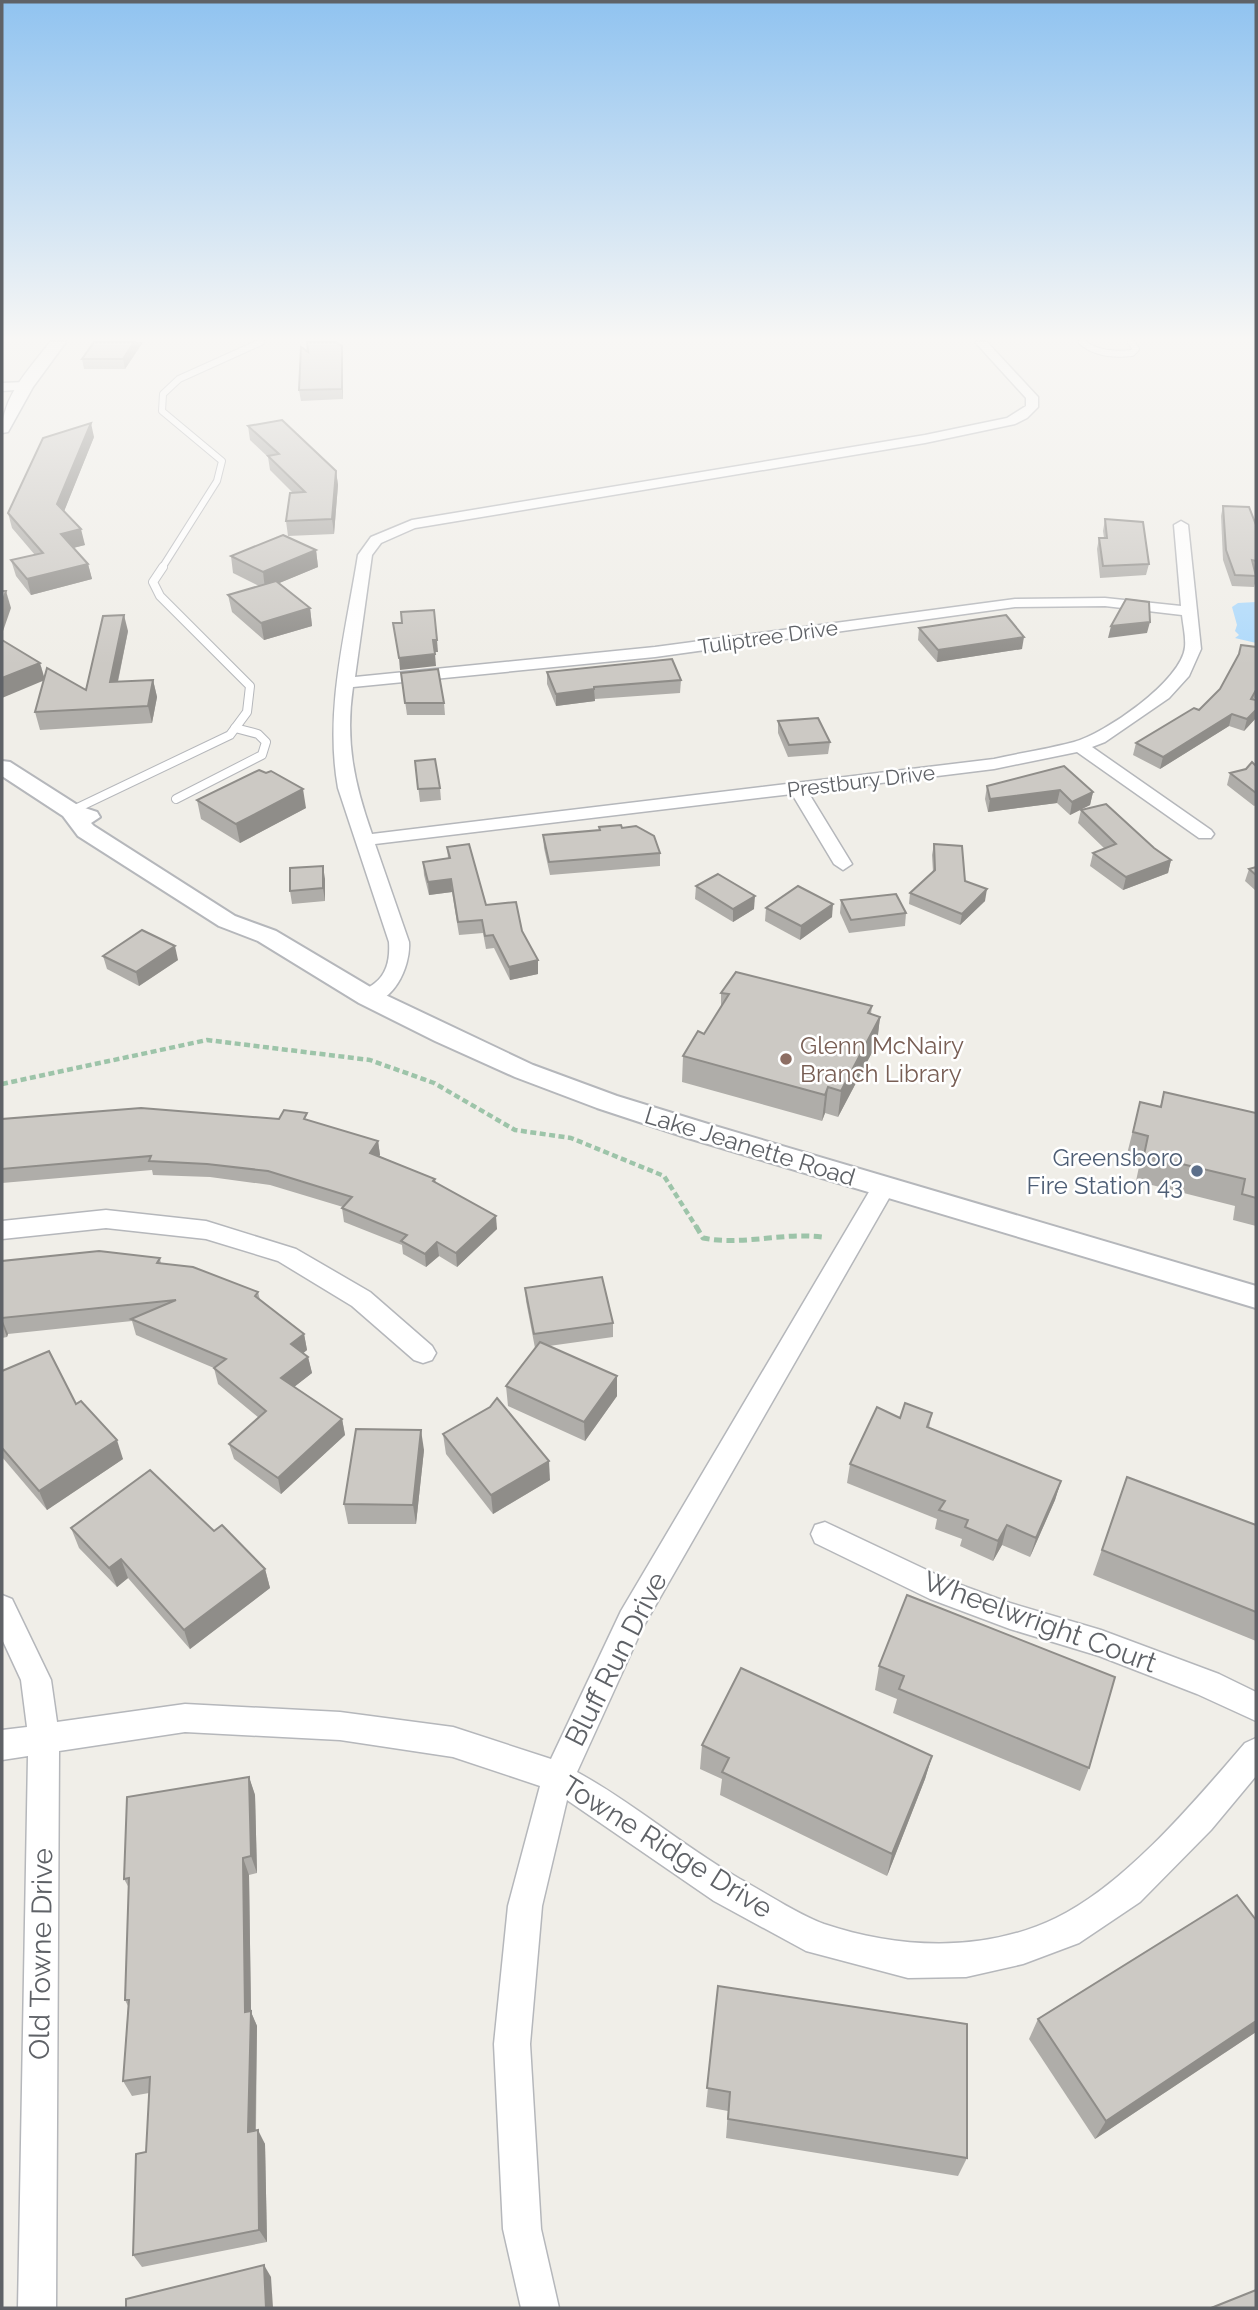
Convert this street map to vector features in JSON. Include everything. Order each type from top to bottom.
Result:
[{"type":"street","points":[[368,997],[386,985],[396,969],[400,957],[399,942],[343,767],[340,731],[365,555],[376,540],[412,524],[860,450]]},
{"type":"street","name":"Prestbury Drive","points":[[365,840],[994,764],[1080,746],[1098,738],[1163,695],[1181,676],[1193,649],[1181,525]]},
{"type":"street","name":"Tuliptree Drive","points":[[346,683],[655,652],[1015,603],[1092,602],[1190,611]]},
{"type":"street","points":[[1080,746],[1205,834]]},
{"type":"street","name":"Lake Jeanette Road","points":[[2,767],[71,811],[86,831],[227,921],[267,936],[368,997],[524,1071],[607,1102],[1256,1297]]},
{"type":"street","points":[[798,789],[843,864]]},
{"type":"street","name":"Bluff Run Drive","points":[[540,2308],[522,2230],[512,2045],[525,1906],[542,1831],[558,1778],[631,1620],[884,1186]]},
{"type":"street","points":[[2,1230],[106,1219],[206,1230],[287,1255],[361,1299],[423,1353]]},
{"type":"street","name":"Wheelwright Court","points":[[825,1534],[940,1590],[1010,1616],[1101,1643],[1208,1684],[1256,1707]]},
{"type":"street","name":"Old Towne Drive","points":[[2,1608],[36,1680],[44,1737],[37,2308]]},
{"type":"street","name":"Towne Ridge Drive","points":[[2,1745],[185,1718],[340,1726],[453,1742],[558,1778],[599,1801],[726,1889],[818,1939],[908,1961],[966,1959],[1023,1948],[1067,1931],[1128,1890],[1200,1819],[1256,1753]]},
{"type":"lane","points":[[71,811],[230,735],[247,712],[250,686],[160,596],[153,582],[212,490],[222,461],[210,450]]},
{"type":"lane","points":[[176,799],[262,755],[266,742],[258,734],[235,728]]},
{"type":"path","points":[[2,1084],[207,1040],[370,1060],[434,1083],[515,1130],[570,1138],[664,1176],[703,1238],[717,1242],[777,1234],[822,1237]]},
{"type":"water","points":[[1256,602],[1256,643],[1235,638],[1239,635],[1235,631],[1237,625],[1232,607],[1238,603]]},
{"type":"building","points":[[37,450],[80,450],[57,504],[81,529],[61,534],[88,564],[27,579],[11,560],[43,553],[8,513]]},
{"type":"building","points":[[274,450],[314,450],[336,471],[332,519],[286,521],[290,493],[305,492],[268,456],[279,454]]},
{"type":"building","points":[[1223,506],[1249,507],[1256,525],[1256,561],[1252,560],[1256,576],[1235,575],[1226,550]]},
{"type":"building","points":[[1105,519],[1143,522],[1149,564],[1103,566],[1099,538],[1107,538]]},
{"type":"building","points":[[283,535],[316,550],[263,572],[231,556]]},
{"type":"building","points":[[276,581],[310,608],[261,623],[228,595]]},
{"type":"building","points":[[1126,599],[1149,602],[1150,622],[1111,626]]},
{"type":"building","points":[[434,610],[437,640],[433,640],[435,654],[399,658],[393,623],[402,623],[401,612]]},
{"type":"building","points":[[124,615],[110,682],[153,680],[148,706],[35,712],[47,668],[86,690],[103,616]]},
{"type":"building","points":[[1006,615],[1024,637],[938,650],[919,628]]},
{"type":"building","points":[[2,640],[40,663],[2,678]]},
{"type":"building","points":[[1241,645],[1256,647],[1256,690],[1251,699],[1256,700],[1256,710],[1247,719],[1232,714],[1163,757],[1136,743],[1194,708],[1199,710],[1220,689]]},
{"type":"building","points":[[672,659],[681,680],[594,687],[556,694],[547,672]]},
{"type":"building","points":[[438,669],[444,703],[405,703],[401,673]]},
{"type":"building","points":[[818,718],[830,742],[789,745],[778,721]]},
{"type":"building","points":[[435,759],[440,788],[418,789],[415,761]]},
{"type":"building","points":[[1252,762],[1256,766],[1256,793],[1230,773],[1246,769]]},
{"type":"building","points":[[1064,766],[1093,792],[1072,802],[1060,790],[990,799],[987,786]]},
{"type":"building","points":[[259,770],[266,773],[271,771],[303,789],[236,824],[197,800]]},
{"type":"building","points":[[1106,804],[1171,860],[1126,877],[1093,853],[1116,844],[1081,810]]},
{"type":"building","points":[[621,825],[622,828],[636,826],[654,836],[660,853],[549,862],[543,835],[600,830],[599,827]]},
{"type":"building","points":[[469,844],[486,905],[516,902],[522,931],[538,960],[509,967],[493,935],[485,936],[482,920],[458,922],[451,879],[428,882],[423,862],[450,858],[447,847]]},
{"type":"building","points":[[934,844],[962,846],[965,881],[987,889],[962,914],[910,893],[935,870]]},
{"type":"building","points":[[323,866],[323,888],[290,891],[290,868]]},
{"type":"building","points":[[718,874],[755,896],[733,909],[696,886]]},
{"type":"building","points":[[798,886],[833,904],[801,926],[766,908]]},
{"type":"building","points":[[896,894],[906,913],[851,920],[841,900]]},
{"type":"building","points":[[142,930],[175,946],[136,972],[103,956]]},
{"type":"building","name":"Glenn McNairy Branch Library","points":[[736,972],[872,1006],[868,1013],[880,1017],[841,1091],[828,1087],[825,1095],[683,1056],[698,1031],[704,1034],[729,994],[721,993]]},
{"type":"building","points":[[1164,1092],[1256,1113],[1256,1198],[1242,1194],[1245,1179],[1144,1155],[1148,1136],[1133,1132],[1140,1102],[1161,1107]]},
{"type":"building","points":[[141,1108],[279,1119],[284,1110],[307,1113],[304,1119],[378,1141],[370,1153],[435,1179],[433,1181],[496,1216],[456,1253],[437,1242],[425,1254],[401,1241],[407,1235],[342,1208],[352,1197],[268,1171],[149,1161],[151,1156],[2,1169],[2,1119]]},
{"type":"building","points":[[99,1251],[160,1258],[157,1263],[193,1267],[258,1292],[255,1296],[304,1334],[291,1344],[308,1357],[281,1378],[342,1419],[278,1478],[229,1444],[266,1411],[214,1368],[226,1359],[131,1319],[176,1300],[2,1318],[2,1261]]},
{"type":"building","points":[[602,1277],[613,1323],[534,1334],[525,1288]]},
{"type":"building","points":[[540,1342],[617,1376],[584,1422],[506,1386]]},
{"type":"building","points":[[49,1351],[76,1404],[81,1401],[117,1440],[39,1491],[2,1448],[2,1371]]},
{"type":"building","points":[[497,1398],[549,1461],[491,1495],[443,1434],[490,1407]]},
{"type":"building","points":[[905,1403],[932,1413],[927,1427],[1061,1481],[1036,1538],[1007,1525],[998,1541],[965,1527],[968,1520],[939,1510],[945,1501],[850,1464],[877,1407],[900,1418]]},
{"type":"building","points":[[356,1429],[421,1430],[413,1505],[344,1504]]},
{"type":"building","points":[[150,1470],[214,1531],[222,1525],[265,1569],[184,1630],[121,1559],[109,1568],[71,1528]]},
{"type":"building","points":[[1127,1477],[1256,1525],[1256,1612],[1102,1550]]},
{"type":"building","points":[[907,1595],[1115,1677],[1089,1768],[899,1689],[904,1676],[879,1666]]},
{"type":"building","points":[[741,1668],[932,1756],[892,1854],[722,1772],[729,1758],[702,1745]]},
{"type":"building","points":[[249,1777],[251,1856],[243,1858],[245,2012],[251,2011],[248,2132],[258,2130],[259,2230],[133,2255],[136,2154],[146,2152],[150,2077],[123,2081],[129,2000],[125,2000],[129,1878],[124,1879],[127,1797]]},
{"type":"building","points":[[1237,1895],[1256,1920],[1256,2021],[1106,2121],[1038,2019]]},
{"type":"building","points":[[718,1986],[967,2024],[967,2158],[728,2119],[730,2092],[707,2088]]},
{"type":"building","points":[[264,2265],[266,2308],[126,2308],[126,2299]]},
{"type":"building","points":[[1256,2290],[1256,2308],[1211,2308]]},
{"type":"place","name":"Glenn McNairy Branch Library","points":[[786,1059]]},
{"type":"place","name":"Greensboro Fire Station 43","points":[[1197,1171]]}]
